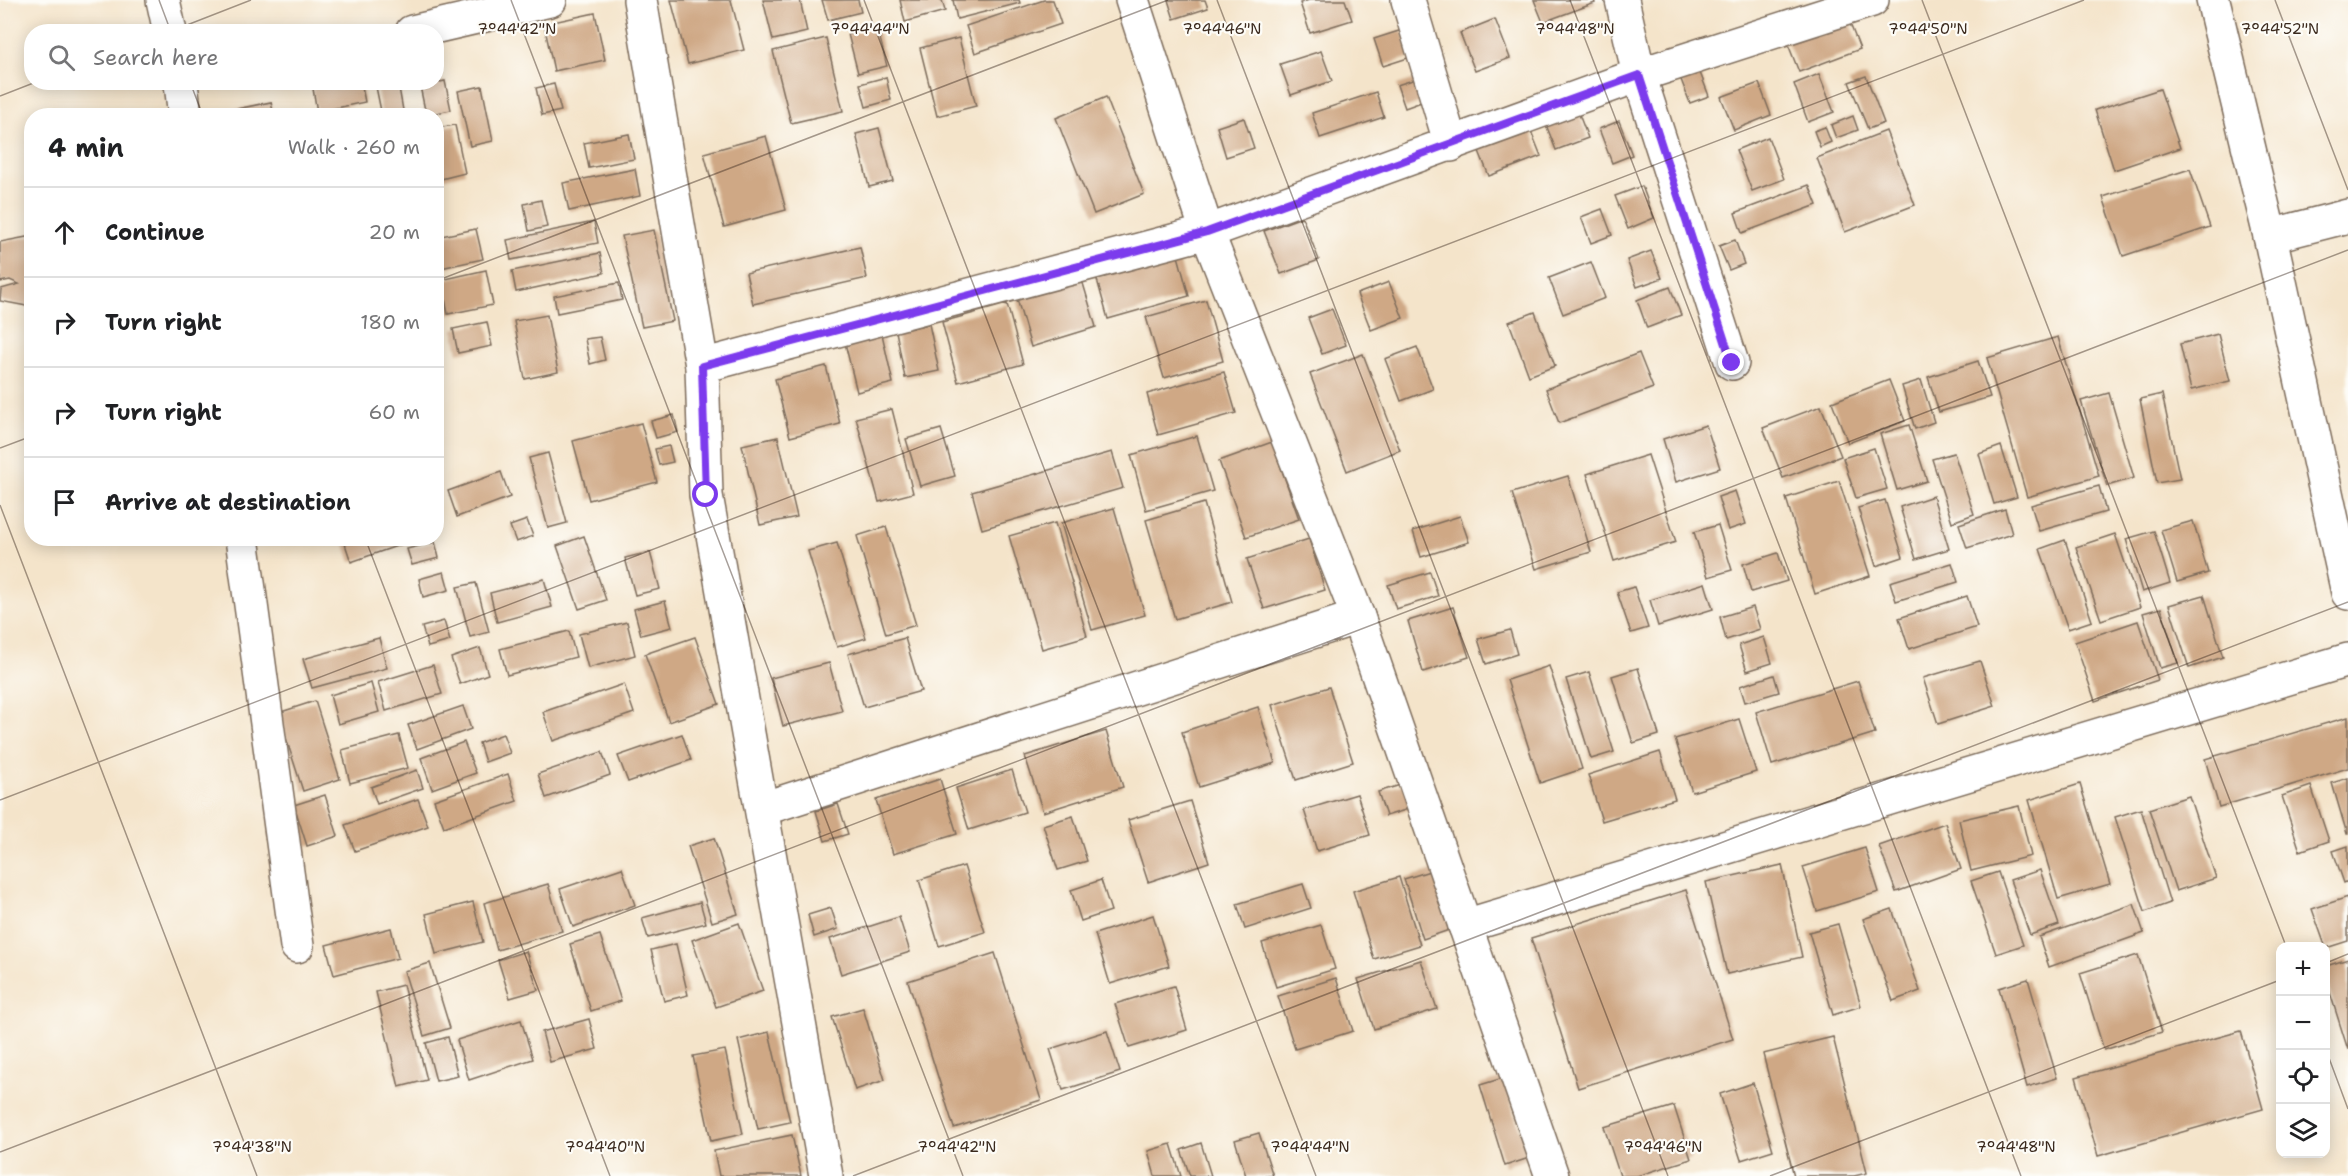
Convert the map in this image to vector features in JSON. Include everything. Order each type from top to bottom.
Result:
[{"type":"street","points":[[163,0],[168,24]]},
{"type":"street","points":[[444,25],[550,0]]},
{"type":"street","points":[[640,0],[702,366],[706,495],[826,1176]]},
{"type":"street","points":[[1132,0],[1207,232],[1358,617],[1552,1176]]},
{"type":"street","points":[[1408,0],[1451,145]]},
{"type":"street","points":[[1622,0],[1639,75],[1732,363]]},
{"type":"street","points":[[702,366],[1207,232],[1639,75],[1872,0]]},
{"type":"street","points":[[2213,0],[2270,236],[2348,593]]},
{"type":"street","points":[[2270,236],[2348,216]]},
{"type":"street","points":[[243,546],[297,946]]},
{"type":"street","points":[[762,809],[1358,617]]},
{"type":"street","points":[[1465,926],[2348,660]]},
{"type":"building","points":[[671,0],[731,0],[744,50],[688,64]]},
{"type":"building","points":[[763,0],[800,0],[807,32],[773,40]]},
{"type":"building","points":[[822,0],[858,0],[861,12],[828,20]]},
{"type":"building","points":[[900,0],[942,0],[945,11],[905,22]]},
{"type":"building","points":[[953,0],[1019,0],[1020,3],[957,19]]},
{"type":"building","points":[[1044,0],[1053,0],[1061,24],[975,53],[966,26]]},
{"type":"building","points":[[1168,0],[1205,0],[1208,8],[1174,19]]},
{"type":"building","points":[[1309,0],[1345,0],[1352,20],[1310,33],[1300,3]]},
{"type":"building","points":[[1534,0],[1594,0],[1595,3],[1543,22]]},
{"type":"building","points":[[595,13],[605,60],[554,71],[544,24]]},
{"type":"building","points":[[1847,16],[1860,49],[1799,72],[1786,39]]},
{"type":"building","points":[[1495,19],[1510,58],[1475,71],[1460,33]]},
{"type":"building","points":[[877,27],[887,66],[858,73],[848,34]]},
{"type":"building","points":[[1402,30],[1411,57],[1383,66],[1374,39]]},
{"type":"building","points":[[826,38],[843,111],[791,123],[773,51]]},
{"type":"building","points":[[959,38],[976,106],[937,116],[920,48]]},
{"type":"building","points":[[1321,51],[1332,81],[1291,95],[1280,64]]},
{"type":"building","points":[[1699,70],[1709,96],[1690,103],[1680,77]]},
{"type":"building","points":[[1819,74],[1834,112],[1808,122],[1794,84]]},
{"type":"building","points":[[1866,76],[1884,123],[1868,129],[1849,82]]},
{"type":"building","points":[[886,77],[891,100],[866,107],[860,84]]},
{"type":"building","points":[[1416,79],[1424,101],[1405,108],[1397,85]]},
{"type":"building","points":[[444,81],[451,110],[444,111],[444,108],[425,108],[421,90],[444,90]]},
{"type":"building","points":[[1759,83],[1771,115],[1734,130],[1721,97]]},
{"type":"building","points":[[554,84],[561,111],[542,115],[536,88]]},
{"type":"building","points":[[482,86],[493,141],[470,146],[458,91]]},
{"type":"building","points":[[2160,89],[2180,148],[2114,170],[2095,110]]},
{"type":"building","points":[[313,90],[363,90],[365,102],[336,108],[316,108]]},
{"type":"building","points":[[377,90],[399,90],[403,108],[380,108]]},
{"type":"building","points":[[1376,92],[1384,117],[1320,138],[1312,113]]},
{"type":"building","points":[[1106,97],[1144,194],[1094,214],[1056,118]]},
{"type":"building","points":[[271,102],[272,108],[242,108]]},
{"type":"building","points":[[1577,109],[1588,138],[1556,150],[1545,122]]},
{"type":"building","points":[[1853,116],[1858,130],[1836,138],[1831,125]]},
{"type":"building","points":[[1244,118],[1254,148],[1226,157],[1217,127]]},
{"type":"building","points":[[1619,121],[1632,155],[1612,163],[1599,129]]},
{"type":"building","points":[[455,125],[465,173],[444,178],[444,127]]},
{"type":"building","points":[[1529,126],[1541,156],[1489,176],[1477,146]]},
{"type":"building","points":[[1825,127],[1831,142],[1820,147],[1814,131]]},
{"type":"building","points":[[879,128],[893,181],[869,187],[856,134]]},
{"type":"building","points":[[1886,131],[1915,205],[1845,232],[1817,158]]},
{"type":"building","points":[[629,134],[634,159],[589,168],[584,143]]},
{"type":"building","points":[[766,136],[786,210],[724,227],[704,153]]},
{"type":"building","points":[[1768,137],[1784,179],[1752,191],[1736,150]]},
{"type":"building","points":[[635,169],[640,196],[569,211],[563,183]]},
{"type":"building","points":[[2190,169],[2210,227],[2123,256],[2103,197]]},
{"type":"building","points":[[1809,185],[1817,205],[1742,233],[1735,213]]},
{"type":"building","points":[[1642,186],[1654,218],[1628,229],[1615,196]]},
{"type":"building","points":[[541,200],[547,227],[529,231],[524,204]]},
{"type":"building","points":[[1602,209],[1612,235],[1591,243],[1581,217]]},
{"type":"building","points":[[1302,217],[1319,260],[1281,274],[1264,231]]},
{"type":"building","points":[[594,222],[598,243],[511,260],[507,240]]},
{"type":"building","points":[[476,229],[483,259],[444,267],[444,235]]},
{"type":"building","points":[[654,230],[673,321],[642,327],[622,236]]},
{"type":"building","points":[[24,238],[24,306],[0,301],[1,289],[19,284],[10,280],[0,282],[0,242]]},
{"type":"building","points":[[1735,240],[1744,264],[1729,270],[1719,246]]},
{"type":"building","points":[[860,247],[867,278],[753,304],[746,273]]},
{"type":"building","points":[[1651,251],[1662,278],[1637,287],[1627,260]]},
{"type":"building","points":[[1177,252],[1189,296],[1108,319],[1096,276]]},
{"type":"building","points":[[600,253],[604,273],[516,292],[512,271]]},
{"type":"building","points":[[1591,262],[1605,298],[1563,314],[1549,278]]},
{"type":"building","points":[[486,270],[493,305],[448,314],[444,279]]},
{"type":"building","points":[[1082,280],[1096,327],[1031,347],[1017,299]]},
{"type":"building","points":[[1389,282],[1403,318],[1371,330],[1357,294]]},
{"type":"building","points":[[619,283],[622,300],[557,313],[554,296]]},
{"type":"building","points":[[1670,287],[1681,315],[1647,328],[1637,300]]},
{"type":"building","points":[[1206,300],[1223,361],[1164,378],[1146,317]]},
{"type":"building","points":[[1007,304],[1023,364],[958,382],[942,322]]},
{"type":"building","points":[[1332,309],[1346,345],[1322,354],[1308,318]]},
{"type":"building","points":[[1535,312],[1555,366],[1529,376],[1509,322]]},
{"type":"building","points":[[547,315],[558,372],[525,379],[514,321]]},
{"type":"building","points":[[487,322],[492,346],[458,353],[453,329]]},
{"type":"building","points":[[929,324],[939,371],[905,378],[896,331]]},
{"type":"building","points":[[882,334],[893,383],[857,392],[845,343]]},
{"type":"building","points":[[2218,334],[2230,381],[2191,390],[2180,344]]},
{"type":"building","points":[[600,337],[605,360],[590,364],[585,339]]},
{"type":"building","points":[[2058,337],[2099,476],[2027,497],[1987,358]]},
{"type":"building","points":[[1417,347],[1433,389],[1401,401],[1385,359]]},
{"type":"building","points":[[1639,353],[1653,388],[1559,423],[1546,389]]},
{"type":"building","points":[[1363,354],[1400,450],[1347,471],[1310,374]]},
{"type":"building","points":[[1978,361],[1990,397],[1939,412],[1928,377]]},
{"type":"building","points":[[826,366],[840,424],[790,437],[775,379]]},
{"type":"building","points":[[1224,372],[1236,413],[1158,435],[1147,394]]},
{"type":"building","points":[[1889,380],[1905,421],[1848,443],[1832,402]]},
{"type":"building","points":[[1921,380],[1934,422],[1915,429],[1902,386]]},
{"type":"building","points":[[2109,393],[2134,478],[2107,486],[2081,401]]},
{"type":"building","points":[[2162,394],[2180,479],[2157,483],[2140,399]]},
{"type":"building","points":[[1821,406],[1841,456],[1783,478],[1763,428]]},
{"type":"building","points":[[892,409],[913,493],[879,502],[856,418]]},
{"type":"building","points":[[674,415],[678,432],[656,438],[651,421]]},
{"type":"building","points":[[641,423],[657,482],[589,500],[573,441]]},
{"type":"building","points":[[1706,425],[1720,468],[1676,482],[1663,439]]},
{"type":"building","points":[[1909,425],[1927,481],[1897,490],[1880,434]]},
{"type":"building","points":[[941,429],[955,476],[920,486],[906,439]]},
{"type":"building","points":[[1197,436],[1213,491],[1146,510],[1131,455]]},
{"type":"building","points":[[778,437],[797,517],[760,525],[742,445]]},
{"type":"building","points":[[1272,442],[1299,519],[1246,537],[1219,461]]},
{"type":"building","points":[[669,446],[673,462],[659,465],[655,449]]},
{"type":"building","points":[[2001,446],[2017,497],[1994,504],[1979,454]]},
{"type":"building","points":[[1874,448],[1887,489],[1856,498],[1843,458]]},
{"type":"building","points":[[1112,452],[1123,488],[982,529],[972,492]]},
{"type":"building","points":[[548,453],[567,523],[548,528],[529,458]]},
{"type":"building","points":[[1954,453],[1974,514],[1952,522],[1932,459]]},
{"type":"building","points":[[1648,455],[1676,542],[1614,561],[1587,474]]},
{"type":"building","points":[[501,472],[510,497],[457,517],[448,491]]},
{"type":"building","points":[[1568,476],[1591,552],[1536,569],[1512,493]]},
{"type":"building","points":[[1839,481],[1870,576],[1815,594],[1786,498]]},
{"type":"building","points":[[2099,486],[2106,512],[2039,531],[2031,505]]},
{"type":"building","points":[[1735,491],[1746,524],[1728,530],[1718,497]]},
{"type":"building","points":[[1933,496],[1949,549],[1916,559],[1900,507]]},
{"type":"building","points":[[1885,500],[1903,557],[1876,566],[1858,508]]},
{"type":"building","points":[[1204,503],[1232,602],[1175,619],[1146,520]]},
{"type":"building","points":[[1114,508],[1145,615],[1092,630],[1061,523]]},
{"type":"building","points":[[2005,509],[2012,534],[1967,548],[1959,524]]},
{"type":"building","points":[[1460,516],[1469,542],[1421,557],[1413,531]]},
{"type":"building","points":[[527,520],[533,536],[516,542],[510,526]]},
{"type":"building","points":[[2193,521],[2208,573],[2177,582],[2161,530]]},
{"type":"building","points":[[1055,523],[1087,636],[1042,649],[1009,536]]},
{"type":"building","points":[[1718,525],[1732,570],[1708,577],[1694,532]]},
{"type":"building","points":[[886,527],[916,625],[886,634],[857,536]]},
{"type":"building","points":[[2154,531],[2170,583],[2142,592],[2126,539]]},
{"type":"building","points":[[2115,534],[2140,607],[2101,620],[2076,547]]},
{"type":"building","points":[[584,536],[606,600],[579,609],[557,546]]},
{"type":"building","points":[[1309,539],[1325,590],[1264,609],[1247,559]]},
{"type":"building","points":[[2065,540],[2092,621],[2068,629],[2040,549]]},
{"type":"building","points":[[837,543],[866,638],[837,647],[808,551]]},
{"type":"building","points":[[346,546],[397,546],[351,562]]},
{"type":"building","points":[[436,546],[439,558],[412,565],[407,549]]},
{"type":"building","points":[[650,552],[660,589],[635,595],[625,558]]},
{"type":"building","points":[[1778,553],[1787,581],[1751,592],[1743,564]]},
{"type":"building","points":[[1952,563],[1958,582],[1896,601],[1890,582]]},
{"type":"building","points":[[444,572],[449,590],[423,597],[419,579]]},
{"type":"building","points":[[1430,572],[1438,596],[1396,609],[1388,585]]},
{"type":"building","points":[[544,579],[552,607],[497,622],[490,593]]},
{"type":"building","points":[[476,583],[489,632],[470,637],[457,587]]},
{"type":"building","points":[[1705,583],[1713,609],[1658,626],[1650,600]]},
{"type":"building","points":[[1634,587],[1648,628],[1631,633],[1617,592]]},
{"type":"building","points":[[2204,595],[2223,657],[2189,668],[2169,605]]},
{"type":"building","points":[[1967,596],[1977,627],[1909,649],[1899,618]]},
{"type":"building","points":[[665,601],[672,627],[641,635],[634,609]]},
{"type":"building","points":[[1453,607],[1469,657],[1423,672],[1408,621]]},
{"type":"building","points":[[1753,607],[1760,629],[1726,640],[1720,617]]},
{"type":"building","points":[[2161,608],[2178,663],[2160,668],[2143,613]]},
{"type":"building","points":[[444,621],[450,641],[428,647],[422,627]]},
{"type":"building","points":[[2138,621],[2158,680],[2095,701],[2075,642]]},
{"type":"building","points":[[627,622],[635,655],[588,668],[579,634]]},
{"type":"building","points":[[1510,630],[1517,654],[1486,664],[1478,639]]},
{"type":"building","points":[[569,631],[576,657],[507,675],[500,649]]},
{"type":"building","points":[[695,637],[719,704],[669,722],[645,654]]},
{"type":"building","points":[[1764,637],[1772,663],[1747,671],[1739,645]]},
{"type":"building","points":[[379,638],[387,668],[312,688],[303,659]]},
{"type":"building","points":[[905,638],[921,691],[864,707],[848,654]]},
{"type":"building","points":[[480,648],[488,674],[460,684],[451,658]]},
{"type":"building","points":[[1980,661],[1995,706],[1938,724],[1923,678]]},
{"type":"building","points":[[829,663],[842,711],[783,726],[771,678]]},
{"type":"building","points":[[433,665],[442,694],[386,711],[378,682]]},
{"type":"building","points":[[1549,666],[1582,769],[1540,783],[1507,680]]},
{"type":"building","points":[[1638,668],[1659,735],[1633,743],[1612,676]]},
{"type":"building","points":[[1589,672],[1614,752],[1591,759],[1566,679]]},
{"type":"building","points":[[1774,675],[1779,692],[1745,702],[1740,686]]},
{"type":"building","points":[[1858,681],[1875,733],[1772,765],[1756,712]]},
{"type":"building","points":[[371,683],[379,712],[338,724],[330,695]]},
{"type":"building","points":[[624,684],[634,713],[553,741],[543,712]]},
{"type":"building","points":[[1329,687],[1353,762],[1296,780],[1272,705]]},
{"type":"building","points":[[315,701],[340,779],[303,791],[278,713]]},
{"type":"building","points":[[463,706],[471,729],[417,749],[408,725]]},
{"type":"building","points":[[1258,707],[1275,763],[1199,787],[1182,732]]},
{"type":"building","points":[[2348,717],[2348,768],[2219,807],[2205,759]]},
{"type":"building","points":[[1739,719],[1756,772],[1692,792],[1675,739]]},
{"type":"building","points":[[1106,731],[1123,787],[1043,812],[1025,756]]},
{"type":"building","points":[[503,734],[510,753],[485,762],[479,743]]},
{"type":"building","points":[[682,734],[691,760],[628,782],[618,756]]},
{"type":"building","points":[[399,735],[408,768],[350,783],[342,750]]},
{"type":"building","points":[[464,742],[476,773],[432,789],[421,758]]},
{"type":"building","points":[[602,752],[610,775],[546,798],[538,774]]},
{"type":"building","points":[[1660,752],[1675,799],[1602,821],[1588,775]]},
{"type":"building","points":[[417,770],[423,788],[377,804],[371,787]]},
{"type":"building","points":[[1012,770],[1025,812],[969,830],[956,788]]},
{"type":"building","points":[[508,774],[517,801],[444,827],[434,800]]},
{"type":"building","points":[[2348,778],[2348,834],[2347,834],[2332,783]]},
{"type":"building","points":[[940,779],[957,834],[893,854],[876,800]]},
{"type":"building","points":[[1410,782],[1418,806],[1386,816],[1378,792]]},
{"type":"building","points":[[2080,784],[2110,884],[2058,899],[2029,800]]},
{"type":"building","points":[[2311,786],[2329,841],[2300,851],[2282,796]]},
{"type":"building","points":[[1357,794],[1370,835],[1317,851],[1304,810]]},
{"type":"building","points":[[325,795],[338,836],[307,846],[294,805]]},
{"type":"building","points":[[2189,796],[2216,878],[2176,891],[2149,809]]},
{"type":"building","points":[[418,799],[428,826],[355,851],[345,825]]},
{"type":"building","points":[[1190,801],[1209,862],[1148,882],[1128,820]]},
{"type":"building","points":[[838,804],[848,834],[825,841],[816,811]]},
{"type":"building","points":[[2019,806],[2031,856],[1971,871],[1959,820]]},
{"type":"building","points":[[2141,809],[2170,903],[2145,912],[2115,817]]},
{"type":"building","points":[[1073,816],[1087,861],[1058,870],[1043,825]]},
{"type":"building","points":[[1945,823],[1961,869],[1896,892],[1879,846]]},
{"type":"building","points":[[714,838],[738,914],[712,922],[688,846]]},
{"type":"building","points":[[2348,846],[2348,881],[2344,883],[2333,851]]},
{"type":"building","points":[[1865,848],[1879,892],[1817,911],[1803,867]]},
{"type":"building","points":[[1782,865],[1802,957],[1727,974],[1706,882]]},
{"type":"building","points":[[964,866],[985,932],[939,946],[919,880]]},
{"type":"building","points":[[622,868],[635,905],[573,927],[560,889]]},
{"type":"building","points":[[1433,870],[1452,929],[1423,939],[1404,879]]},
{"type":"building","points":[[2040,870],[2059,925],[2030,935],[2010,880]]},
{"type":"building","points":[[1998,872],[2023,945],[1996,954],[1971,881]]},
{"type":"building","points":[[1399,877],[1420,945],[1374,959],[1353,891]]},
{"type":"building","points":[[1101,880],[1111,911],[1081,921],[1071,890]]},
{"type":"building","points":[[548,884],[562,931],[497,950],[484,903]]},
{"type":"building","points":[[1303,884],[1311,908],[1245,929],[1237,904]]},
{"type":"building","points":[[1686,890],[1733,1039],[1578,1088],[1531,938]]},
{"type":"building","points":[[2348,897],[2348,941],[2330,947],[2330,942],[2324,942],[2312,909]]},
{"type":"building","points":[[473,902],[483,942],[436,954],[426,914]]},
{"type":"building","points":[[700,902],[706,923],[648,938],[642,918]]},
{"type":"building","points":[[2134,904],[2144,933],[2049,967],[2039,937]]},
{"type":"building","points":[[831,908],[838,929],[814,937],[808,915]]},
{"type":"building","points":[[1892,909],[1920,991],[1893,1001],[1863,919]]},
{"type":"building","points":[[1153,915],[1169,966],[1110,984],[1095,934]]},
{"type":"building","points":[[899,917],[910,952],[841,974],[830,939]]},
{"type":"building","points":[[739,923],[763,991],[716,1007],[692,940]]},
{"type":"building","points":[[1838,924],[1861,1006],[1833,1015],[1809,932]]},
{"type":"building","points":[[1321,925],[1335,969],[1276,987],[1262,943]]},
{"type":"building","points":[[391,928],[398,958],[334,975],[326,945]]},
{"type":"building","points":[[600,935],[621,1001],[591,1011],[570,944]]},
{"type":"building","points":[[676,944],[688,995],[664,1001],[651,950]]},
{"type":"building","points":[[526,951],[538,990],[510,998],[498,960]]},
{"type":"building","points":[[995,953],[1041,1100],[954,1128],[908,981]]},
{"type":"building","points":[[2138,955],[2162,1032],[2104,1050],[2080,973]]},
{"type":"building","points":[[2348,959],[2348,1050],[2330,993],[2330,965]]},
{"type":"building","points":[[1421,960],[1437,1009],[1374,1029],[1358,979]]},
{"type":"building","points":[[430,963],[450,1028],[424,1036],[404,971]]},
{"type":"building","points":[[1336,978],[1353,1031],[1295,1049],[1278,996]]},
{"type":"building","points":[[2028,979],[2057,1078],[2027,1087],[1999,988]]},
{"type":"building","points":[[403,985],[427,1080],[399,1087],[376,992]]},
{"type":"building","points":[[1174,986],[1187,1030],[1129,1048],[1115,1004]]},
{"type":"building","points":[[863,1008],[885,1080],[855,1090],[832,1017]]},
{"type":"building","points":[[589,1019],[597,1049],[550,1062],[542,1032]]},
{"type":"building","points":[[521,1020],[533,1059],[469,1080],[457,1040]]},
{"type":"building","points":[[1107,1031],[1120,1072],[1063,1090],[1050,1049]]},
{"type":"building","points":[[2241,1031],[2263,1109],[2098,1156],[2076,1077]]},
{"type":"building","points":[[769,1032],[790,1122],[758,1129],[738,1040]]},
{"type":"building","points":[[448,1037],[458,1076],[436,1081],[426,1043]]},
{"type":"building","points":[[1833,1037],[1867,1173],[1854,1176],[1794,1176],[1763,1054]]},
{"type":"building","points":[[725,1050],[743,1134],[711,1141],[693,1056]]},
{"type":"building","points":[[1503,1078],[1529,1158],[1505,1166],[1480,1085]]},
{"type":"building","points":[[1753,1083],[1773,1150],[1741,1160],[1720,1094]]},
{"type":"building","points":[[1674,1106],[1691,1159],[1637,1176],[1620,1176],[1604,1127]]},
{"type":"building","points":[[1259,1133],[1273,1176],[1246,1176],[1235,1140]]},
{"type":"building","points":[[792,1135],[801,1176],[719,1176],[714,1151]]},
{"type":"building","points":[[1201,1143],[1211,1176],[1190,1176],[1181,1150]]},
{"type":"building","points":[[1171,1144],[1181,1176],[1155,1176],[1148,1151]]},
{"type":"route","points":[[706,495],[702,366],[1207,232],[1639,75],[1732,363]]}]
